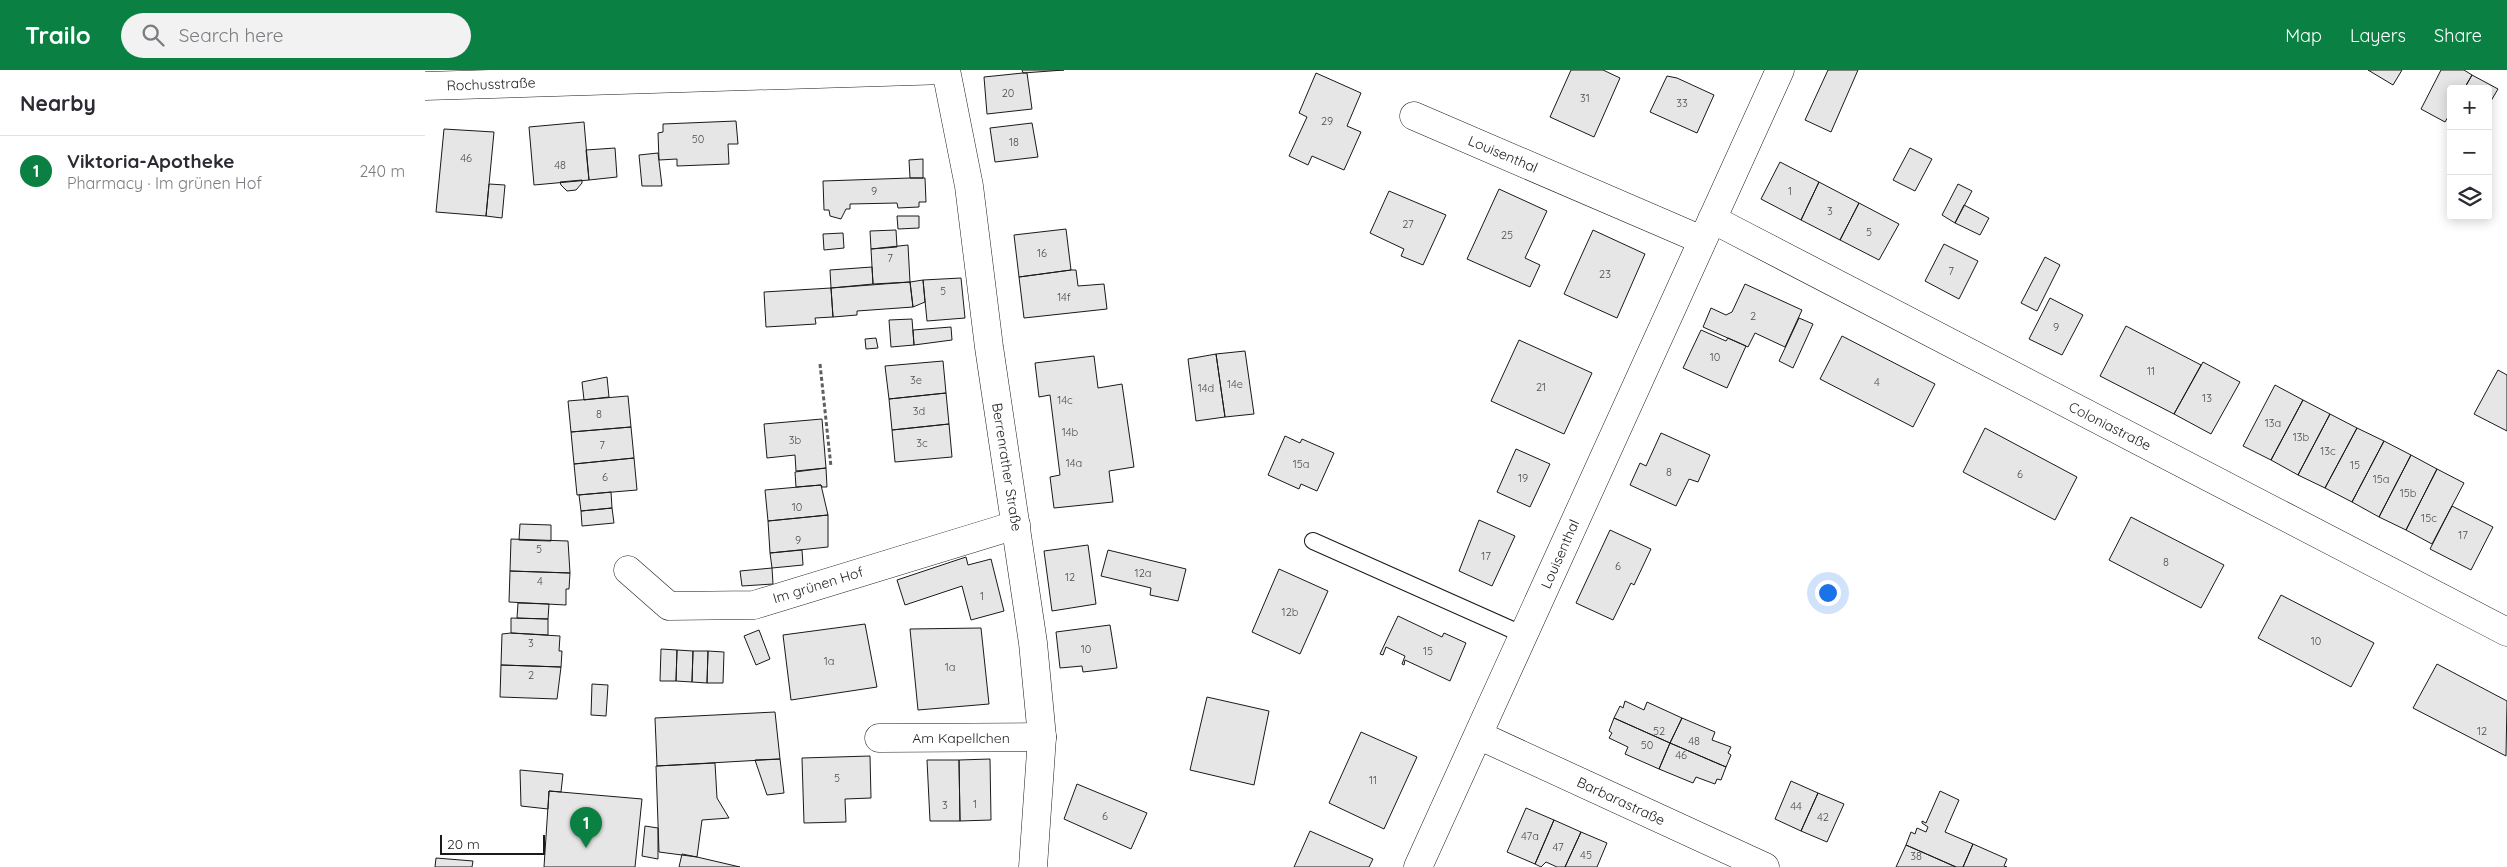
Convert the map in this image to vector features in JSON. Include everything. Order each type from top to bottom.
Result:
[{"type":"street","name":"Rochusstraße","points":[[425,86],[946,70]]},
{"type":"street","name":"Berrenrather Straße","points":[[946,70],[969,186],[989,347],[1033,643],[1042,737],[1033,867]]},
{"type":"street","name":"Louisenthal","points":[[1418,867],[1780,70]]},
{"type":"street","name":"Louisenthal","points":[[1414,116],[1707,230]]},
{"type":"street","name":"Coloniastraße","points":[[1707,230],[2507,632]]},
{"type":"street","name":"Im grünen Hof","points":[[628,570],[669,606],[754,606],[1016,525]]},
{"type":"street","name":"Barbarastraße","points":[[1478,735],[1765,867]]},
{"type":"street","name":"Am Kapellchen","points":[[879,738],[1042,737]]},
{"type":"lane","points":[[1313,541],[1523,635]]},
{"type":"path","points":[[820,364],[831,466]]},
{"type":"building","points":[[1022,70],[1064,70],[1023,73]]},
{"type":"building","points":[[1571,70],[1603,70],[1620,78],[1594,137],[1550,117]]},
{"type":"building","points":[[1828,70],[1858,70],[1831,132],[1805,120]]},
{"type":"building","points":[[2368,70],[2402,70],[2393,85]]},
{"type":"building","points":[[2441,70],[2464,70],[2472,75],[2466,85],[2447,85],[2447,119],[2445,122],[2421,109]]},
{"type":"building","points":[[1027,73],[1032,109],[987,114],[984,77]]},
{"type":"building","points":[[1316,73],[1361,93],[1347,126],[1361,132],[1344,170],[1312,156],[1308,165],[1289,156],[1307,117],[1299,113]]},
{"type":"building","points":[[2472,75],[2491,85],[2466,85]]},
{"type":"building","points":[[1667,76],[1677,78],[1714,95],[1697,133],[1650,112]]},
{"type":"building","points":[[2492,86],[2498,89],[2492,99]]},
{"type":"building","points":[[736,121],[738,144],[728,144],[729,164],[677,166],[677,159],[659,160],[658,133],[663,132],[663,124]]},
{"type":"building","points":[[584,122],[589,180],[534,185],[529,127]]},
{"type":"building","points":[[1032,123],[1038,157],[995,162],[990,128]]},
{"type":"building","points":[[444,129],[494,132],[486,216],[436,212]]},
{"type":"building","points":[[615,148],[617,177],[589,180],[586,150]]},
{"type":"building","points":[[1910,148],[1932,159],[1915,191],[1893,180]]},
{"type":"building","points":[[658,153],[662,186],[642,186],[639,155]]},
{"type":"building","points":[[923,159],[923,178],[910,178],[909,160]]},
{"type":"building","points":[[1780,162],[1819,182],[1801,220],[1761,199]]},
{"type":"building","points":[[925,178],[926,202],[919,202],[919,207],[898,208],[897,203],[850,204],[850,209],[846,209],[841,219],[830,216],[829,210],[824,210],[823,181]]},
{"type":"building","points":[[582,180],[582,183],[576,190],[567,191],[560,182]]},
{"type":"building","points":[[1819,182],[1859,203],[1840,240],[1801,220]]},
{"type":"building","points":[[489,184],[505,185],[502,218],[486,216]]},
{"type":"building","points":[[1958,184],[1972,191],[1955,223],[1942,215]]},
{"type":"building","points":[[1499,189],[1547,211],[1525,258],[1540,265],[1530,287],[1467,259]]},
{"type":"building","points":[[1389,191],[1446,215],[1423,265],[1401,256],[1404,249],[1370,233]]},
{"type":"building","points":[[1859,203],[1899,224],[1879,260],[1840,240]]},
{"type":"building","points":[[1964,205],[1989,218],[1980,235],[1955,223]]},
{"type":"building","points":[[897,216],[919,216],[919,228],[898,229]]},
{"type":"building","points":[[1066,229],[1071,270],[1019,277],[1014,235]]},
{"type":"building","points":[[896,230],[897,247],[871,249],[870,231]]},
{"type":"building","points":[[1593,230],[1645,254],[1617,318],[1564,294]]},
{"type":"building","points":[[843,233],[844,248],[824,250],[823,234]]},
{"type":"building","points":[[1944,244],[1978,261],[1959,299],[1925,281]]},
{"type":"building","points":[[908,245],[910,282],[873,284],[871,249]]},
{"type":"building","points":[[2045,257],[2060,265],[2037,311],[2021,303]]},
{"type":"building","points":[[872,267],[873,284],[831,288],[830,270]]},
{"type":"building","points":[[1076,270],[1078,286],[1104,284],[1107,309],[1024,318],[1019,277]]},
{"type":"building","points":[[961,278],[965,318],[927,321],[923,280]]},
{"type":"building","points":[[923,280],[925,302],[913,307],[910,282]]},
{"type":"building","points":[[910,282],[913,307],[857,311],[857,315],[833,317],[831,288]]},
{"type":"building","points":[[1745,284],[1802,310],[1785,347],[1755,333],[1748,347],[1703,327],[1711,308],[1726,315],[1732,312]]},
{"type":"building","points":[[831,288],[833,317],[815,318],[816,324],[766,327],[764,292]]},
{"type":"building","points":[[2050,298],[2083,315],[2062,355],[2029,339]]},
{"type":"building","points":[[1799,318],[1813,324],[1793,368],[1779,361]]},
{"type":"building","points":[[912,319],[914,345],[891,347],[889,320]]},
{"type":"building","points":[[2126,326],[2201,365],[2174,414],[2100,376]]},
{"type":"building","points":[[951,327],[952,340],[914,345],[913,330]]},
{"type":"building","points":[[1701,330],[1726,341],[1728,338],[1746,346],[1727,388],[1683,368]]},
{"type":"building","points":[[1842,336],[1935,384],[1913,427],[1820,379]]},
{"type":"building","points":[[876,338],[878,348],[866,349],[865,339]]},
{"type":"building","points":[[1519,340],[1592,373],[1564,434],[1491,401]]},
{"type":"building","points":[[1245,351],[1254,414],[1225,417],[1216,354]]},
{"type":"building","points":[[1216,354],[1225,417],[1196,421],[1188,359]]},
{"type":"building","points":[[1094,356],[1098,388],[1122,384],[1134,467],[1109,471],[1113,502],[1054,508],[1050,477],[1060,475],[1050,395],[1039,397],[1035,363]]},
{"type":"building","points":[[943,361],[946,393],[889,399],[885,366]]},
{"type":"building","points":[[2203,362],[2240,382],[2211,434],[2174,414]]},
{"type":"building","points":[[2498,370],[2507,375],[2507,431],[2474,414]]},
{"type":"building","points":[[607,377],[609,397],[584,400],[582,382]]},
{"type":"building","points":[[2275,385],[2303,400],[2271,460],[2243,446]]},
{"type":"building","points":[[946,393],[949,424],[892,430],[889,399]]},
{"type":"building","points":[[628,396],[631,427],[571,432],[568,401]]},
{"type":"building","points":[[2303,400],[2330,414],[2298,475],[2271,460]]},
{"type":"building","points":[[2330,414],[2357,428],[2325,488],[2298,475]]},
{"type":"building","points":[[822,419],[826,468],[796,471],[795,455],[767,458],[764,424]]},
{"type":"building","points":[[949,424],[952,457],[895,462],[892,430]]},
{"type":"building","points":[[631,427],[634,458],[574,464],[571,432]]},
{"type":"building","points":[[1985,428],[2077,477],[2055,520],[1963,472]]},
{"type":"building","points":[[2357,428],[2384,441],[2352,502],[2325,488]]},
{"type":"building","points":[[1661,433],[1710,455],[1698,482],[1689,479],[1676,506],[1630,485],[1640,463],[1646,466]]},
{"type":"building","points":[[1285,436],[1300,443],[1302,439],[1334,453],[1317,491],[1301,484],[1299,489],[1268,475]]},
{"type":"building","points":[[2384,441],[2411,455],[2379,517],[2352,502]]},
{"type":"building","points":[[1516,449],[1550,464],[1530,507],[1497,492]]},
{"type":"building","points":[[2411,455],[2437,469],[2406,530],[2379,517]]},
{"type":"building","points":[[634,458],[637,490],[577,495],[574,464]]},
{"type":"building","points":[[826,468],[827,487],[822,487],[821,485],[796,487],[795,472]]},
{"type":"building","points":[[2437,469],[2464,483],[2432,544],[2406,530]]},
{"type":"building","points":[[821,485],[828,515],[768,521],[765,490]]},
{"type":"building","points":[[611,492],[612,508],[581,511],[579,495]]},
{"type":"building","points":[[2452,506],[2493,527],[2471,570],[2430,549]]},
{"type":"building","points":[[612,508],[614,523],[582,526],[581,511]]},
{"type":"building","points":[[828,515],[828,547],[770,553],[768,521]]},
{"type":"building","points":[[2131,517],[2224,565],[2201,608],[2109,560]]},
{"type":"building","points":[[1479,520],[1515,536],[1492,586],[1459,571]]},
{"type":"building","points":[[520,524],[551,525],[551,541],[519,540]]},
{"type":"building","points":[[1610,530],[1651,549],[1634,585],[1631,583],[1613,620],[1576,603]]},
{"type":"building","points":[[511,539],[568,541],[570,573],[510,571]]},
{"type":"building","points":[[1088,545],[1096,604],[1052,611],[1044,551]]},
{"type":"building","points":[[802,550],[803,565],[772,568],[770,553]]},
{"type":"building","points":[[1108,550],[1186,569],[1178,601],[1150,595],[1151,588],[1101,576]]},
{"type":"building","points":[[966,557],[968,565],[991,559],[1004,611],[971,620],[962,586],[905,605],[897,580]]},
{"type":"building","points":[[772,568],[773,584],[742,586],[740,571]]},
{"type":"building","points":[[1279,569],[1328,591],[1300,654],[1252,632]]},
{"type":"building","points":[[510,571],[570,573],[569,589],[566,589],[566,605],[509,602]]},
{"type":"building","points":[[2281,595],[2374,643],[2351,687],[2258,638]]},
{"type":"building","points":[[518,603],[549,604],[548,619],[517,618]]},
{"type":"building","points":[[1398,616],[1442,637],[1444,633],[1466,643],[1450,681],[1405,660],[1404,665],[1402,664],[1405,656],[1386,647],[1383,655],[1380,654]]},
{"type":"building","points":[[511,618],[548,619],[548,635],[511,633]]},
{"type":"building","points":[[865,624],[877,687],[791,700],[783,635]]},
{"type":"building","points":[[1110,625],[1117,668],[1083,672],[1082,666],[1060,668],[1056,632]]},
{"type":"building","points":[[981,628],[989,704],[918,710],[910,629]]},
{"type":"building","points":[[759,630],[770,659],[756,665],[744,636]]},
{"type":"building","points":[[502,634],[560,636],[559,651],[562,651],[561,667],[501,665]]},
{"type":"building","points":[[661,649],[677,650],[676,681],[660,681]]},
{"type":"building","points":[[677,650],[693,651],[692,682],[676,681]]},
{"type":"building","points":[[693,651],[708,651],[707,683],[692,682]]},
{"type":"building","points":[[708,651],[724,652],[723,683],[707,683]]},
{"type":"building","points":[[2437,664],[2507,701],[2506,756],[2413,708]]},
{"type":"building","points":[[501,665],[561,667],[557,699],[500,697]]},
{"type":"building","points":[[592,684],[608,685],[606,716],[591,715]]},
{"type":"building","points":[[1207,697],[1269,711],[1254,785],[1190,770]]},
{"type":"building","points":[[1625,701],[1644,710],[1647,702],[1682,718],[1670,743],[1614,718],[1620,706],[1623,708]]},
{"type":"building","points":[[775,712],[780,759],[657,766],[655,718]]},
{"type":"building","points":[[1614,718],[1670,743],[1659,769],[1625,754],[1628,747],[1609,738],[1612,733],[1609,731]]},
{"type":"building","points":[[1682,718],[1715,732],[1712,740],[1731,747],[1728,753],[1731,755],[1726,767],[1670,743]]},
{"type":"building","points":[[1361,732],[1417,757],[1384,829],[1329,803]]},
{"type":"building","points":[[1670,743],[1726,767],[1721,780],[1717,779],[1715,784],[1696,777],[1693,783],[1659,769]]},
{"type":"building","points":[[870,756],[871,798],[845,799],[846,822],[804,823],[802,758]]},
{"type":"building","points":[[780,759],[784,793],[767,795],[755,760]]},
{"type":"building","points":[[990,759],[991,820],[960,821],[959,760]]},
{"type":"building","points":[[927,760],[959,760],[960,821],[930,821]]},
{"type":"building","points":[[715,763],[717,798],[729,818],[702,820],[697,857],[659,852],[656,766]]},
{"type":"building","points":[[520,770],[563,774],[561,792],[549,791],[548,809],[521,806]]},
{"type":"building","points":[[1791,781],[1818,793],[1801,831],[1775,819]]},
{"type":"building","points":[[1077,784],[1147,813],[1131,849],[1064,819]]},
{"type":"building","points":[[549,791],[642,799],[635,867],[544,867]]},
{"type":"building","points":[[1940,791],[1959,800],[1945,832],[1973,844],[1963,867],[1956,867],[1906,845],[1911,832],[1915,834],[1917,828],[1926,832],[1928,827],[1922,821],[1926,823]]},
{"type":"building","points":[[1818,793],[1844,804],[1827,842],[1801,831]]},
{"type":"building","points":[[1526,808],[1554,820],[1535,864],[1507,852]]},
{"type":"building","points":[[1554,820],[1581,832],[1565,867],[1557,867],[1546,862],[1541,867],[1535,864]]},
{"type":"building","points":[[645,826],[658,828],[658,859],[642,856]]},
{"type":"building","points":[[1310,831],[1373,859],[1369,867],[1294,867]]},
{"type":"building","points":[[1581,832],[1607,843],[1597,867],[1565,867]]},
{"type":"building","points":[[1973,844],[2007,859],[2004,866],[2007,867],[1963,867]]},
{"type":"building","points":[[1906,845],[1956,867],[1896,867]]},
{"type":"building","points":[[682,854],[697,857],[740,867],[679,867]]},
{"type":"building","points":[[436,858],[473,861],[472,867],[435,867]]},
{"type":"place","name":"Viktoria-Apotheke","points":[[586,848]]}]
